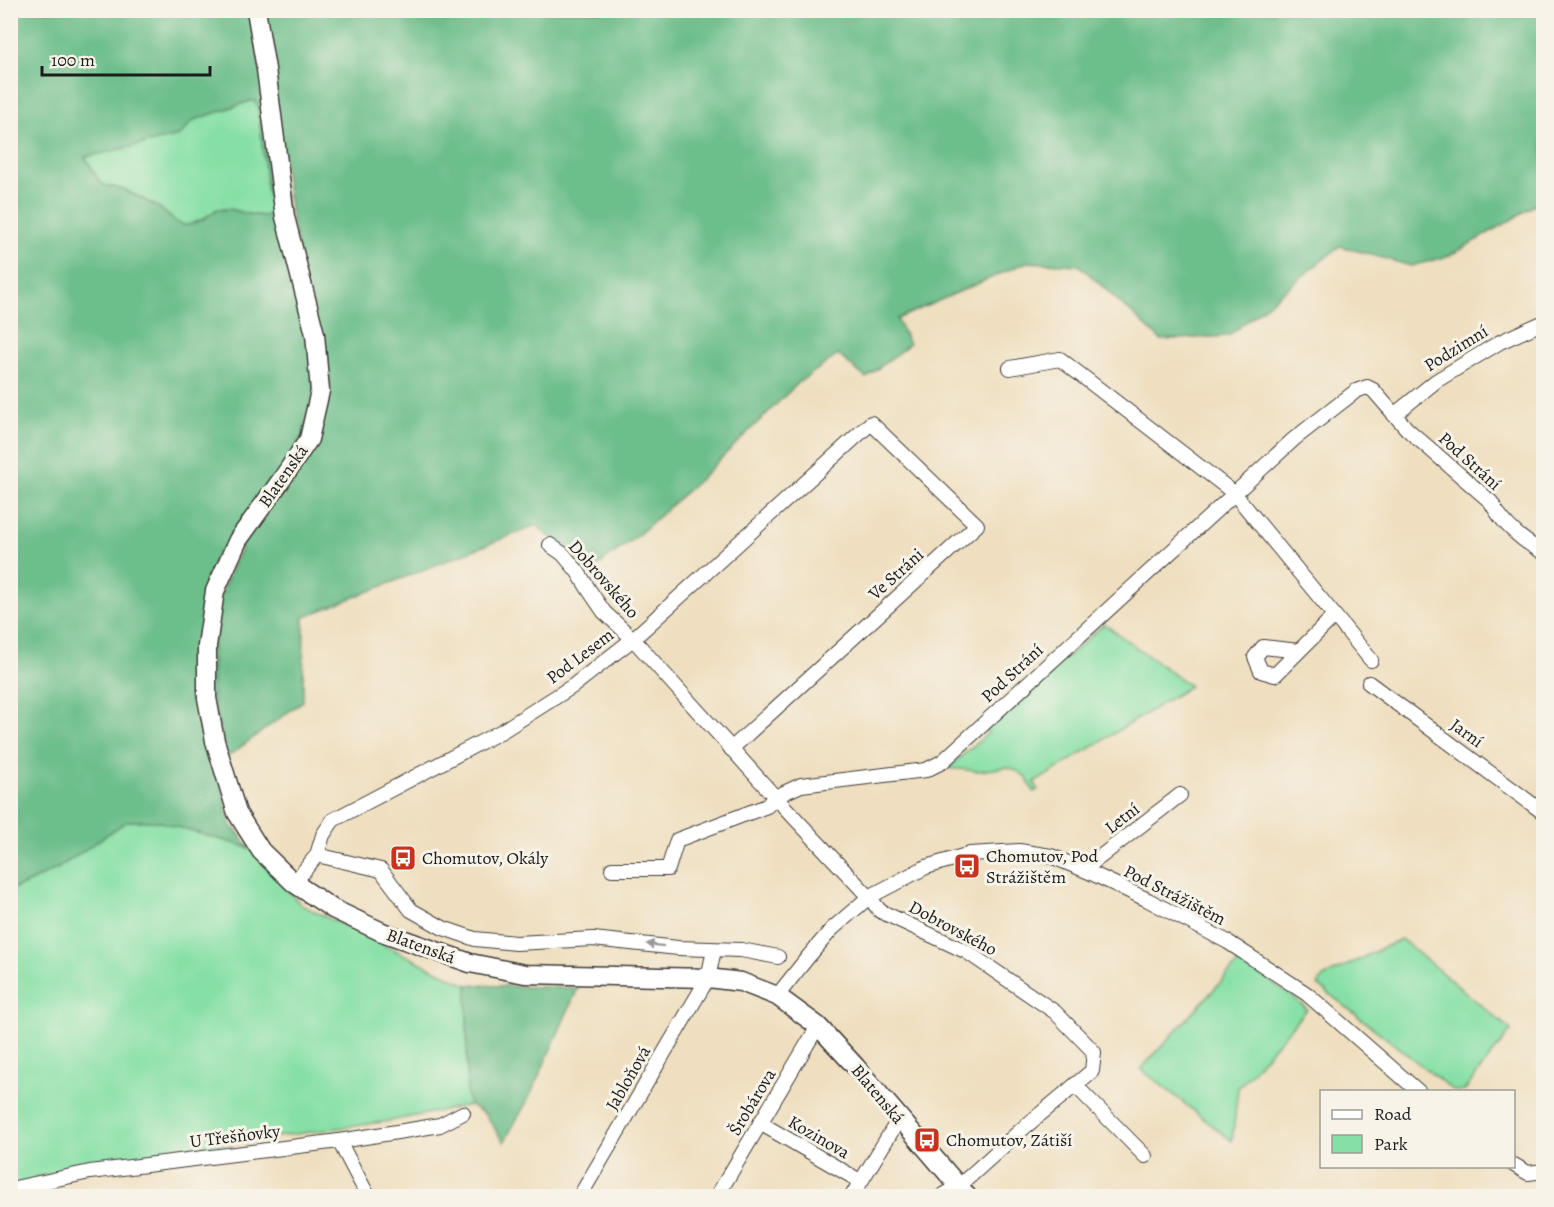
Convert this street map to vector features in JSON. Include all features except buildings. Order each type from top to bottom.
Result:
[{"type":"street","name":"Blatenská","points":[[256,10],[285,217],[315,334],[320,391],[309,439],[238,540],[216,591],[207,646],[207,698],[215,741],[237,813],[261,851],[294,883],[333,909],[382,932],[470,963],[525,974],[708,978],[741,982],[777,996],[818,1026],[856,1067],[962,1192]]},
{"type":"street","name":"Podzimní","points":[[1394,415],[1436,381],[1500,342],[1542,327]]},
{"type":"street","points":[[1010,368],[1060,359],[1234,493],[1371,660]]},
{"type":"street","name":"Pod Strání","points":[[775,797],[801,785],[926,770],[942,762],[1294,439],[1356,390],[1367,387],[1373,390],[1407,429],[1491,502],[1512,531],[1532,547],[1544,553]]},
{"type":"street","name":"Pod Lesem","points":[[294,883],[317,855],[323,835],[333,820],[502,731],[573,686],[633,639],[871,423]]},
{"type":"street","name":"Ve Stráni","points":[[731,749],[977,525],[871,423]]},
{"type":"street","name":"Dobrovského","points":[[550,545],[563,554],[578,572],[604,612],[633,639],[880,911],[967,952],[1055,1012],[1094,1052],[1092,1071],[1020,1131],[962,1192],[942,1197]]},
{"type":"street","points":[[1299,651],[1334,616]]},
{"type":"street","name":"Jarní","points":[[1369,683],[1544,813]]},
{"type":"street","name":"Letní","points":[[1087,871],[1091,864],[1180,795]]},
{"type":"street","points":[[612,869],[668,869],[677,840],[767,806],[775,797]]},
{"type":"street","name":"Pod Strážištěm","points":[[777,996],[832,929],[869,897],[926,867],[969,854],[1019,851],[1051,856],[1087,871],[1228,942],[1307,994],[1417,1090]]},
{"type":"street","points":[[317,855],[381,870],[411,910],[443,928],[475,939],[516,943],[593,939],[678,948],[741,950],[778,957]]},
{"type":"street","name":"Jabloňová","points":[[580,1197],[708,978],[714,950]]},
{"type":"street","name":"Šrobárova","points":[[717,1197],[818,1026]]},
{"type":"street","points":[[1075,1085],[1145,1156]]},
{"type":"street","name":"U Třešňovky","points":[[10,1189],[90,1172],[339,1141],[440,1125],[463,1113]]},
{"type":"street","points":[[852,1197],[899,1119]]},
{"type":"street","name":"Kozinova","points":[[760,1123],[860,1181]]},
{"type":"street","points":[[339,1141],[368,1197]]},
{"type":"street","points":[[1515,1166],[1528,1173],[1544,1171]]},
{"type":"green space","points":[[11,11],[250,11],[309,335],[314,391],[303,436],[210,589],[219,773],[230,823],[250,848],[157,821],[127,821],[58,868],[11,889]],"holes":[[[255,101],[258,106],[267,189],[272,210],[266,216],[230,209],[217,210],[203,219],[183,225],[158,207],[125,190],[104,185],[85,157],[179,136],[194,120]]]},
{"type":"green space","points":[[262,11],[1543,11],[1543,199],[1449,256],[1411,266],[1340,246],[1228,336],[1161,340],[1079,265],[1027,262],[897,319],[909,344],[866,378],[838,355],[798,383],[700,479],[637,536],[587,574],[537,525],[304,617],[303,701],[226,758],[213,698],[213,646],[221,593],[243,543],[326,391],[291,215]]},
{"type":"green space","points":[[255,101],[258,106],[267,189],[272,210],[266,216],[230,209],[217,209],[203,219],[183,225],[158,207],[125,190],[104,185],[85,157],[178,136],[194,120]]},
{"type":"green space","points":[[1104,624],[1190,686],[1034,783],[1038,789],[1034,792],[1026,777],[1008,767],[978,771],[948,768],[988,733],[986,730]]},
{"type":"green space","points":[[127,821],[157,821],[250,848],[301,905],[467,985],[467,1095],[470,1105],[390,1121],[217,1145],[35,1177],[40,1193],[11,1196],[11,889],[58,868]]},
{"type":"green space","points":[[1401,939],[1511,1030],[1465,1090],[1453,1090],[1318,985],[1323,977]]},
{"type":"green space","points":[[1240,961],[1307,1009],[1238,1088],[1232,1141],[1141,1069]]},
{"type":"green space","points":[[467,985],[578,988],[529,1098],[504,1142],[485,1114],[470,1105],[467,1095]]},
{"type":"place","name":"Chomutov, Okály","points":[[403,858]]},
{"type":"place","name":"Chomutov, Pod Strážištěm","points":[[967,866]]},
{"type":"place","name":"Chomutov, Zátiší","points":[[927,1140]]}]
